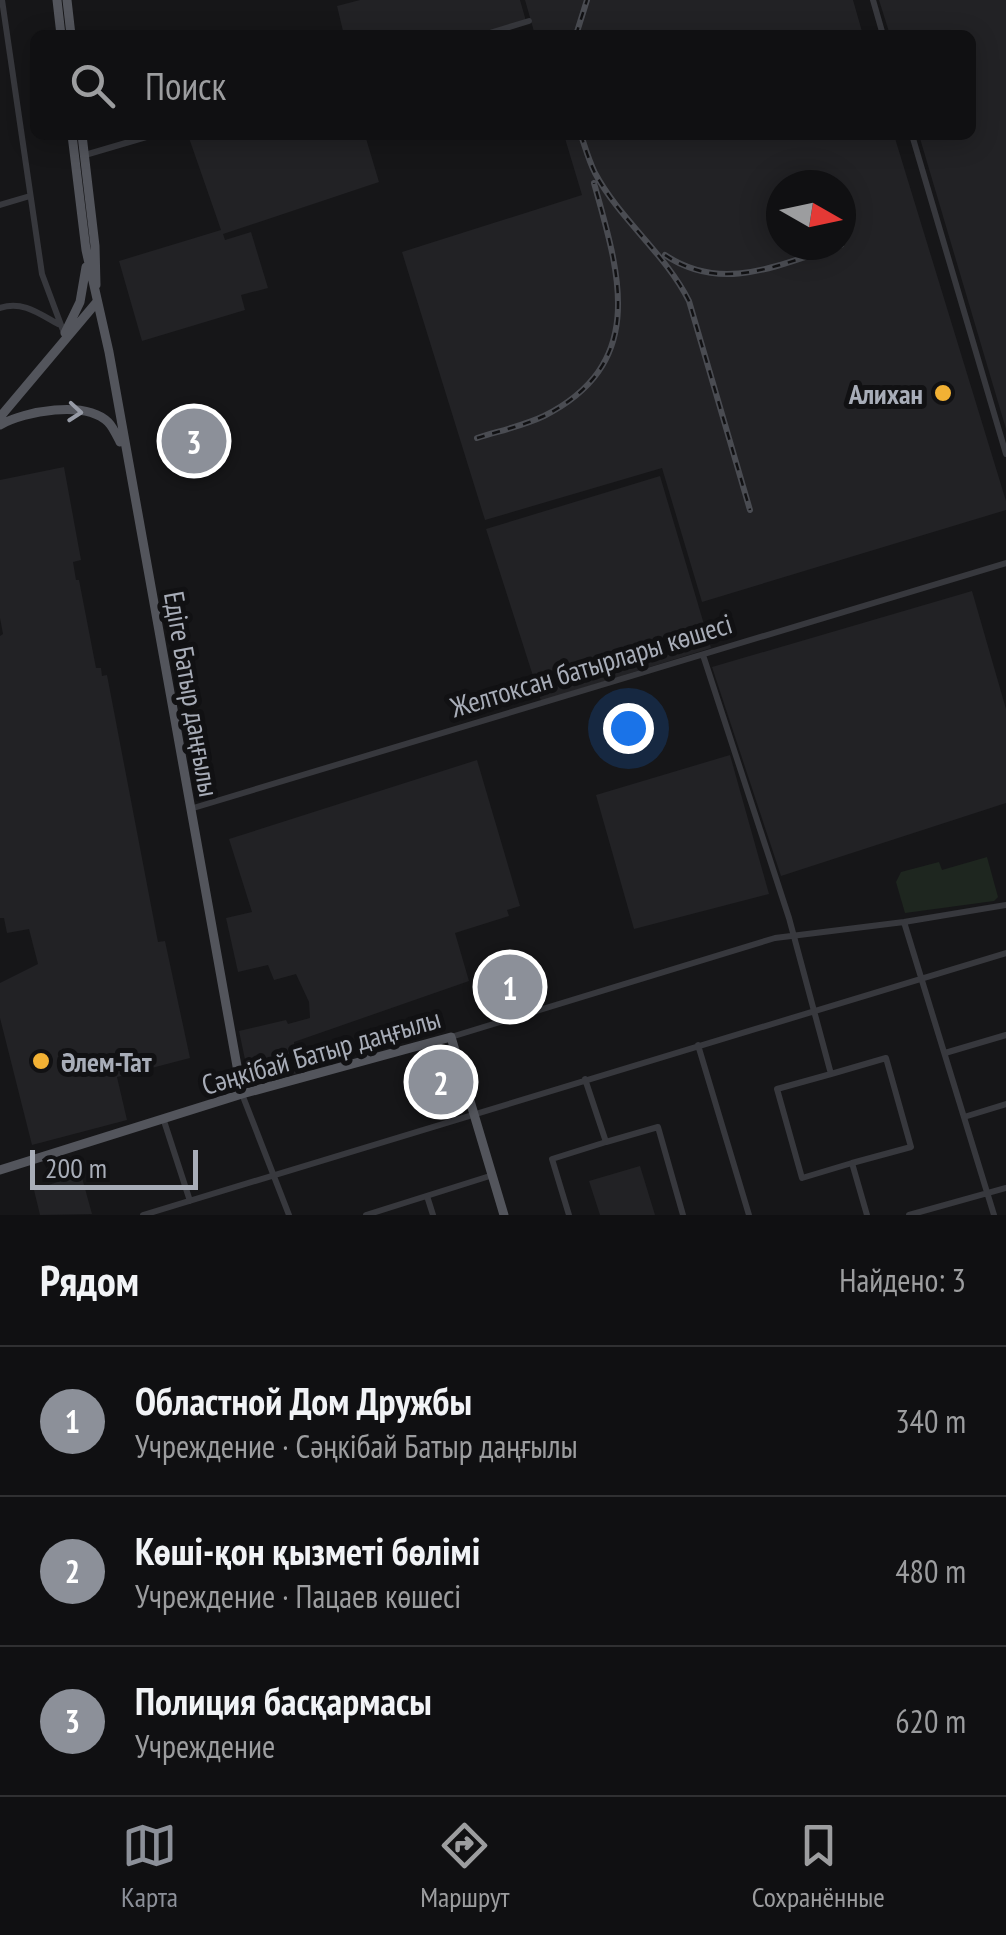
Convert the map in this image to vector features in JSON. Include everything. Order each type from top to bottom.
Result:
[{"type":"main road","points":[[56,0],[60,30]]},
{"type":"main road","points":[[67,0],[70,30]]},
{"type":"main road","name":"Едіге Батыр даңғылы","points":[[73,140],[86,250],[109,352],[242,1094]]},
{"type":"main road","name":"Едіге Батыр даңғылы","points":[[83,140],[96,258],[96,303]]},
{"type":"main road","points":[[54,353],[84,288],[86,250]]},
{"type":"main road","points":[[0,417],[96,303]]},
{"type":"main road","points":[[0,425],[45,410],[97,414],[108,422],[127,459]]},
{"type":"main road","points":[[452,1036],[504,1215]]},
{"type":"main road","name":"Сәңкібай Батыр даңғылы","points":[[0,1170],[242,1094],[452,1036]]},
{"type":"street","points":[[2,0],[42,274],[62,330]]},
{"type":"street","points":[[873,0],[882,30]]},
{"type":"street","points":[[499,30],[529,21]]},
{"type":"street","points":[[85,154],[136,140]]},
{"type":"street","points":[[913,140],[1006,454]]},
{"type":"street","points":[[0,205],[30,196]]},
{"type":"street","points":[[0,308],[25,306],[62,330]]},
{"type":"street","name":"Желтоксан батырлары көшесі","points":[[189,810],[1006,563]]},
{"type":"street","points":[[702,655],[793,935],[831,1074]]},
{"type":"street","name":"Сәңкібай Батыр даңғылы","points":[[452,1036],[793,935],[1006,905]]},
{"type":"street","points":[[904,922],[994,1215]]},
{"type":"street","points":[[143,1215],[1006,954]]},
{"type":"street","points":[[946,1054],[1006,1035]]},
{"type":"street","points":[[698,1046],[750,1215]]},
{"type":"street","points":[[886,1058],[910,1146],[802,1178],[776,1090],[831,1074],[886,1058]]},
{"type":"street","points":[[585,1079],[606,1142]]},
{"type":"street","points":[[242,1094],[289,1215]]},
{"type":"street","points":[[964,1117],[1006,1104]]},
{"type":"street","points":[[164,1121],[190,1201]]},
{"type":"street","points":[[569,1215],[552,1159],[658,1126],[683,1215]]},
{"type":"street","points":[[852,1163],[867,1215]]},
{"type":"street","points":[[367,1215],[492,1175]]},
{"type":"street","points":[[908,1215],[1006,1188]]},
{"type":"street","points":[[428,1196],[433,1215]]},
{"type":"shaded area","points":[[360,0],[520,0],[526,21],[494,30],[343,30],[337,6]]},
{"type":"shaded area","points":[[525,0],[853,0],[862,30],[534,30]]},
{"type":"shaded area","points":[[879,0],[1006,0],[1006,429],[920,140],[976,140],[976,30],[888,30]]},
{"type":"shaded area","points":[[190,140],[366,140],[379,182],[223,234],[225,240],[251,232],[268,288],[241,295],[245,310],[142,341],[119,261],[221,230]]},
{"type":"shaded area","points":[[566,140],[896,140],[1006,510],[702,602],[662,468],[485,520],[402,252],[582,195]]},
{"type":"shaded area","points":[[64,467],[81,560],[73,562],[76,580],[96,668],[101,668],[102,676],[107,675],[158,942],[165,941],[190,1058],[117,1077],[127,1120],[32,1145],[0,1018],[0,983],[38,964],[29,929],[7,933],[4,918],[0,918],[0,480]]},
{"type":"shaded area","points":[[660,476],[711,648],[541,701],[486,529]]},
{"type":"shaded area","points":[[972,591],[1006,709],[1006,803],[781,876],[712,667]]},
{"type":"shaded area","points":[[730,755],[769,894],[634,929],[596,795]]},
{"type":"shaded area","points":[[477,760],[520,906],[507,910],[509,916],[455,933],[469,981],[294,1042],[297,1073],[261,1083],[257,1067],[247,1069],[239,1031],[310,1018],[309,1002],[296,974],[274,980],[268,965],[238,972],[226,918],[252,912],[229,839]]},
{"type":"shaded area","points":[[987,857],[998,897],[994,901],[905,913],[896,882],[901,872],[939,862],[942,870]]},
{"type":"shaded area","points":[[640,1166],[655,1215],[600,1215],[589,1181]]},
{"type":"shaded area","points":[[81,1174],[92,1214],[40,1215],[34,1190]]},
{"type":"railway","points":[[578,30],[587,0]]},
{"type":"railway","points":[[583,140],[605,190],[668,267],[689,301],[750,510]]},
{"type":"railway","points":[[477,438],[536,420],[577,394],[600,370],[613,343],[618,313],[617,282],[594,183]]},
{"type":"railway","points":[[665,255],[687,267],[730,274],[795,260]]},
{"type":"place","name":"Алихан","points":[[943,393]]},
{"type":"place","name":"Полиция басқармасы","points":[[194,441]]},
{"type":"place","name":"Областной Дом Дружбы","points":[[510,987]]},
{"type":"place","name":"Әлем-Тат","points":[[41,1061]]},
{"type":"place","name":"Көші-қон қызметі бөлімі","points":[[441,1082]]}]
